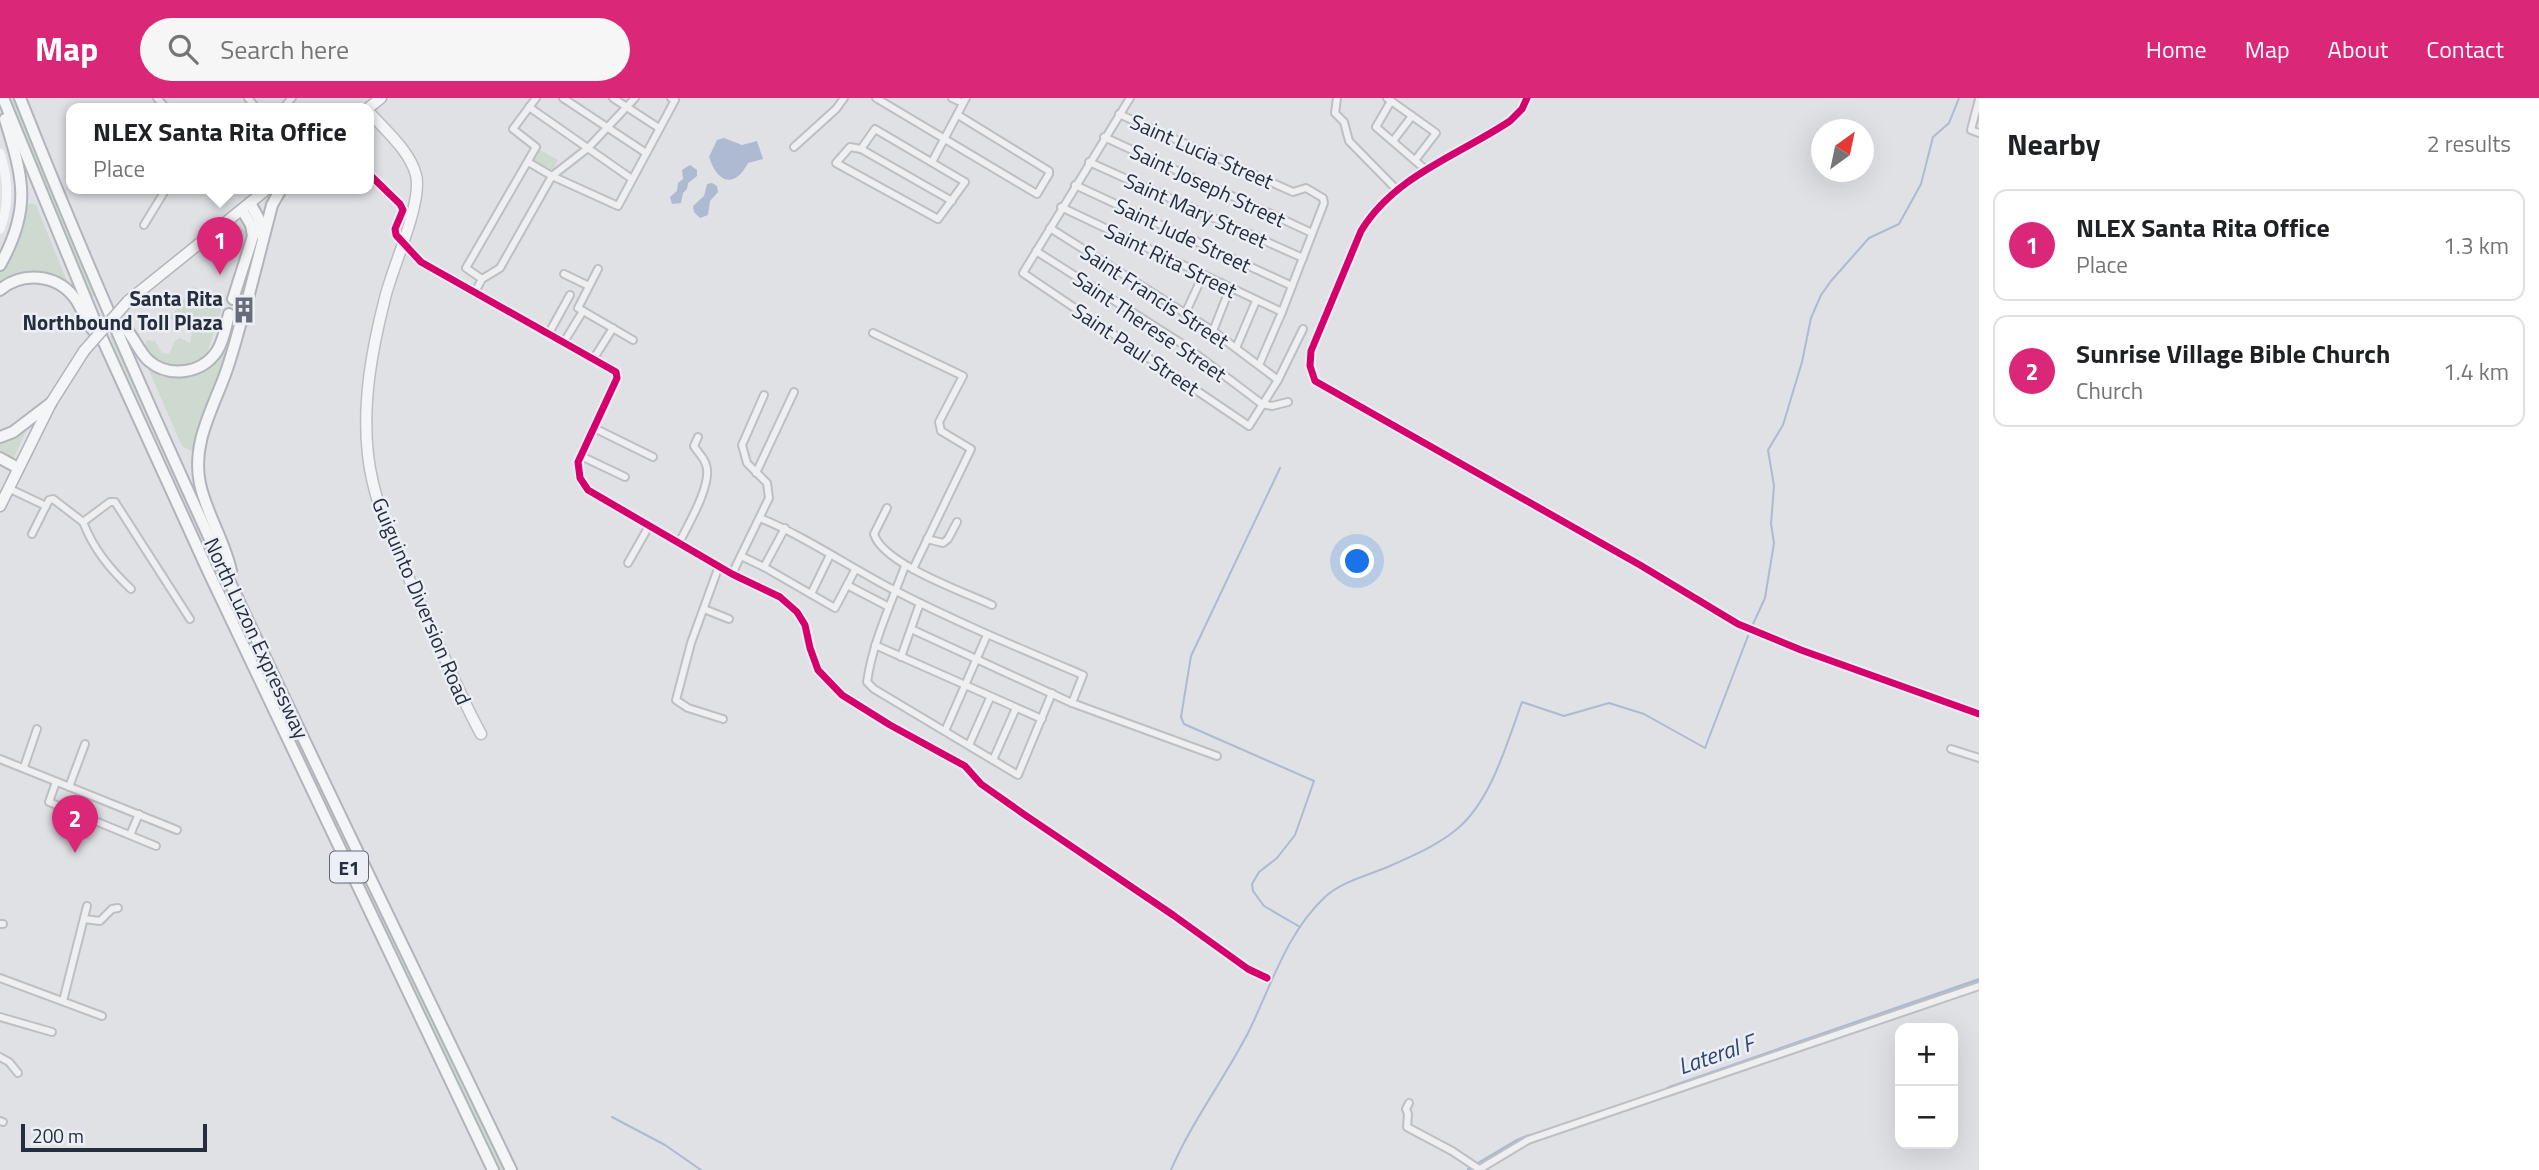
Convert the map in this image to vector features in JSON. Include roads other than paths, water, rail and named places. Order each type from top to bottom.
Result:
[{"type":"highway","name":"North Luzon Expressway","points":[[20,98],[112,320],[231,585],[511,1170]]},
{"type":"highway","name":"North Luzon Expressway","points":[[4,100],[101,336],[209,573],[494,1170]]},
{"type":"highway","points":[[0,265],[19,225],[22,198],[19,166],[5,118],[4,100]]},
{"type":"highway","points":[[247,302],[272,205],[278,194]]},
{"type":"highway","points":[[246,206],[259,219],[263,239]]},
{"type":"highway","points":[[233,299],[253,236],[246,206]]},
{"type":"highway","points":[[0,290],[15,280],[33,278],[47,278],[61,284],[75,297],[91,328],[101,336]]},
{"type":"highway","points":[[112,320],[126,329],[140,351],[151,362],[164,370],[178,372],[198,368],[213,356],[221,343],[229,314]]},
{"type":"highway","points":[[231,585],[231,569],[202,492],[198,454],[203,428],[224,379],[242,318]]},
{"type":"highway","points":[[0,437],[13,432],[51,403]]},
{"type":"highway","points":[[0,458],[16,471]]},
{"type":"highway","points":[[0,465],[16,471]]},
{"type":"main road","name":"Guiguinto Diversion Road","points":[[374,117],[406,155],[416,177],[415,199],[385,298],[369,377],[366,419],[368,458],[377,498],[393,542],[481,734]]},
{"type":"main road","points":[[0,153],[7,201],[0,229]]},
{"type":"main road","points":[[3,496],[51,403],[84,351],[128,301],[261,194]]},
{"type":"street","points":[[482,279],[466,268],[536,147],[513,129],[536,98]]},
{"type":"street","points":[[563,98],[646,153]]},
{"type":"street","points":[[614,98],[659,128]]},
{"type":"street","points":[[475,292],[482,279],[500,268],[552,176],[588,148],[635,98]]},
{"type":"street","points":[[528,162],[618,206],[675,100],[671,98]]},
{"type":"street","points":[[794,146],[836,109],[844,98]]},
{"type":"street","points":[[876,98],[1036,194],[1049,171],[958,116]]},
{"type":"street","points":[[932,162],[965,101],[952,98]]},
{"type":"street","points":[[1036,251],[1130,98]]},
{"type":"street","points":[[1337,98],[1335,113],[1344,122],[1349,141],[1397,190]]},
{"type":"street","points":[[1527,98],[1522,109],[1510,121],[1426,170],[1397,190],[1374,211],[1361,231],[1311,351],[1310,366],[1315,381],[1640,565],[1738,624],[1801,650],[1979,714]]},
{"type":"street","points":[[1416,159],[1436,133],[1389,99],[1376,127],[1426,170]]},
{"type":"street","points":[[1979,100],[1971,130],[1979,133]]},
{"type":"street","points":[[528,107],[632,179]]},
{"type":"street","name":"Saint Lucia Street","points":[[1119,114],[1293,192],[1306,188],[1323,198],[1324,203],[1312,233]]},
{"type":"street","points":[[1394,141],[1412,116]]},
{"type":"street","points":[[861,149],[875,129],[965,182],[952,201],[939,219],[836,163],[850,146],[861,149],[952,201]]},
{"type":"street","name":"Saint Joseph Street","points":[[1104,137],[1312,233]]},
{"type":"street","name":"Saint Mary Street","points":[[1089,162],[1303,258]]},
{"type":"street","points":[[374,179],[401,204],[403,210],[395,229],[396,235],[421,262],[617,372],[617,378],[578,467],[580,478],[588,490],[732,574],[771,592],[797,612],[805,625],[818,670],[842,695],[965,766],[981,784],[1025,815],[1174,915],[1248,969],[1266,978]]},
{"type":"street","name":"Saint Jude Street","points":[[1075,185],[1292,286]]},
{"type":"street","points":[[144,225],[161,194]]},
{"type":"street","name":"Saint Rita Street","points":[[1061,207],[1282,312]]},
{"type":"street","name":"Saint Francis Street","points":[[1050,228],[1213,331],[1278,380]]},
{"type":"street","points":[[1259,365],[1312,233]]},
{"type":"street","name":"Saint Paul Street","points":[[1036,251],[1023,274],[1249,426],[1262,404]]},
{"type":"street","name":"Saint Therese Street","points":[[1036,251],[1184,345],[1262,404]]},
{"type":"street","points":[[598,269],[578,308],[633,340]]},
{"type":"street","points":[[564,274],[589,286]]},
{"type":"street","points":[[1185,314],[1203,275]]},
{"type":"street","points":[[1213,331],[1230,288]]},
{"type":"street","points":[[549,333],[570,295]]},
{"type":"street","points":[[1236,348],[1256,301]]},
{"type":"street","points":[[564,342],[583,311]]},
{"type":"street","points":[[594,358],[613,328]]},
{"type":"street","points":[[1288,402],[1272,406],[1262,404],[1278,380],[1303,329]]},
{"type":"street","points":[[873,333],[963,376],[939,422],[940,431],[971,449],[913,569]]},
{"type":"street","points":[[756,473],[794,392]]},
{"type":"street","points":[[732,574],[769,498],[767,483],[747,463],[742,445],[764,396]]},
{"type":"street","points":[[594,428],[653,457]]},
{"type":"street","points":[[679,543],[708,473],[702,456],[694,446],[698,437]]},
{"type":"street","points":[[581,456],[625,477]]},
{"type":"street","points":[[3,496],[46,506]]},
{"type":"street","points":[[32,534],[49,500],[53,499],[83,522],[91,542],[104,561],[131,589]]},
{"type":"street","points":[[83,522],[110,502],[115,502],[190,619]]},
{"type":"street","points":[[887,508],[874,534],[876,540],[905,566],[992,605]]},
{"type":"street","points":[[760,518],[785,528],[895,591],[988,635],[1083,675],[1072,703]]},
{"type":"street","points":[[927,539],[943,543],[957,522]]},
{"type":"street","points":[[628,563],[649,526]]},
{"type":"street","points":[[764,567],[785,528]]},
{"type":"street","points":[[811,594],[830,555]]},
{"type":"street","points":[[741,556],[835,608],[855,570]]},
{"type":"street","points":[[719,566],[681,675],[676,700],[688,708],[723,719]]},
{"type":"street","points":[[905,566],[875,645],[867,682],[874,689],[1018,775],[1052,693]]},
{"type":"street","points":[[847,585],[889,607]]},
{"type":"street","points":[[901,657],[920,603]]},
{"type":"street","points":[[704,609],[729,619]]},
{"type":"street","points":[[911,629],[1072,703],[1217,756]]},
{"type":"street","points":[[945,731],[988,635]]},
{"type":"street","points":[[875,645],[1042,719]]},
{"type":"street","points":[[969,745],[990,698]]},
{"type":"street","points":[[993,760],[1016,708]]},
{"type":"street","points":[[24,767],[37,729]]},
{"type":"street","points":[[69,787],[85,744]]},
{"type":"street","points":[[1951,749],[1979,758]]},
{"type":"street","points":[[0,759],[177,830]]},
{"type":"street","points":[[56,782],[49,802],[156,846]]},
{"type":"street","points":[[130,835],[139,814]]},
{"type":"street","points":[[63,1001],[87,906]]},
{"type":"street","points":[[84,919],[100,921],[112,909],[118,908]]},
{"type":"street","points":[[0,978],[102,1016]]},
{"type":"street","points":[[1409,1102],[1406,1109],[1407,1127],[1477,1168],[1528,1140],[1979,986]]},
{"type":"street","points":[[0,1017],[52,1032]]},
{"type":"street","points":[[0,1057],[9,1062],[18,1073]]},
{"type":"water","points":[[724,138],[742,145],[757,141],[763,159],[748,163],[737,177],[726,180],[716,172],[709,157],[717,140]]},
{"type":"water","points":[[690,165],[697,170],[697,176],[688,183],[681,203],[672,204],[670,197],[677,191],[678,183],[683,179],[682,170]]},
{"type":"water","points":[[707,184],[717,186],[718,192],[710,201],[708,215],[700,218],[694,212],[693,206],[704,196]]},
{"type":"waterway","points":[[1753,624],[1765,598],[1774,543],[1771,524],[1774,486],[1768,450],[1783,425],[1802,362],[1811,318],[1821,295],[1831,281],[1869,238],[1899,224],[1921,184],[1933,137],[1949,123],[1959,98]]},
{"type":"waterway","points":[[1280,468],[1191,656],[1181,717],[1184,724],[1314,781],[1295,835],[1277,858],[1259,872],[1252,884],[1253,891],[1264,906],[1300,927]]},
{"type":"waterway","points":[[1171,1170],[1249,1031],[1300,926],[1332,891],[1426,849],[1450,835],[1469,817],[1497,770],[1522,702],[1564,716],[1609,703],[1644,714],[1705,748],[1748,636]]},
{"type":"waterway","name":"Lateral F","points":[[1669,1089],[1979,981]]},
{"type":"waterway","points":[[612,1117],[665,1145],[701,1170]]},
{"type":"waterway","name":"Lateral F","points":[[1470,1170],[1529,1137]]},
{"type":"place","name":"NLEX Santa Rita Office","points":[[220,275]]},
{"type":"place","name":"Santa Rita Northbound Toll Plaza","points":[[244,310]]},
{"type":"place","name":"Sunrise Village Bible Church","points":[[75,853]]}]
